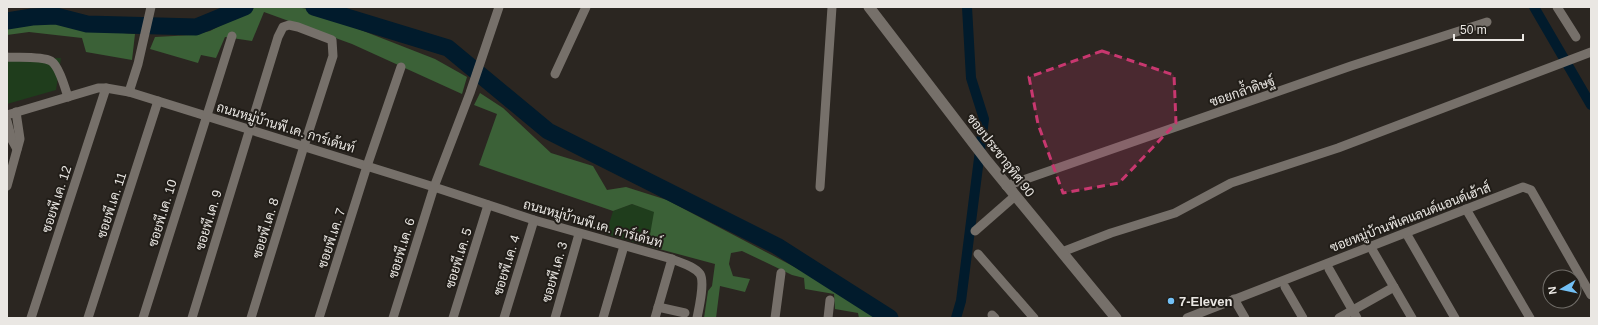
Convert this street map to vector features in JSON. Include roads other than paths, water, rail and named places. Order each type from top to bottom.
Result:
[{"type":"street","points":[[434,186],[470,93],[500,7]]},
{"type":"street","points":[[555,74],[586,7]]},
{"type":"street","points":[[820,187],[832,7]]},
{"type":"street","name":"ซอยประชาอุทิศ 90","points":[[869,7],[1006,186],[1116,318]]},
{"type":"street","points":[[1557,7],[1576,37]]},
{"type":"street","points":[[129,92],[143,43],[150,8]]},
{"type":"street","name":"ซอยกล้ำดิษฐ์","points":[[1006,186],[1351,66],[1486,22]]},
{"type":"street","name":"ซอยพี.เค. 9","points":[[192,318],[278,37],[283,27],[289,24],[332,40],[334,48],[333,56],[304,146]]},
{"type":"street","name":"ซอยพี.เค. 10","points":[[143,318],[232,36]]},
{"type":"street","points":[[1062,252],[1115,232],[1174,214],[1231,183],[1338,148],[1588,53]]},
{"type":"street","points":[[7,57],[44,59],[51,61],[58,70],[68,97]]},
{"type":"street","name":"ซอยพี.เค. 7","points":[[319,318],[367,166],[401,67]]},
{"type":"street","name":"ถนนหมู่บ้านพี.เค. การ์เด้นท์","points":[[11,113],[98,88],[129,92],[434,186],[579,234],[672,259],[693,268],[700,275],[702,283],[697,318]]},
{"type":"street","name":"ซอยพี.เค. 12","points":[[31,318],[106,88]]},
{"type":"street","name":"ซอยพี.เค. 11","points":[[88,318],[158,101]]},
{"type":"street","points":[[7,186],[20,139],[11,113]]},
{"type":"street","points":[[7,121],[12,140],[17,149]]},
{"type":"street","name":"ซอยพี.เค. 8","points":[[250,318],[304,146]]},
{"type":"street","name":"ซอยพี.เค. 6","points":[[393,318],[434,186]]},
{"type":"street","name":"ซอยหมู่บ้านพีเคแลนด์แอนด์เฮ้าส์","points":[[1187,318],[1519,188],[1527,188],[1530,190],[1591,295]]},
{"type":"street","points":[[975,230],[1015,196]]},
{"type":"street","name":"ซอยพี.เค. 5","points":[[453,318],[488,205]]},
{"type":"street","points":[[1466,209],[1530,318]]},
{"type":"street","name":"ซอยพี.เค. 4","points":[[504,318],[534,220]]},
{"type":"street","points":[[1406,233],[1455,318]]},
{"type":"street","name":"ซอยพี.เค. 3","points":[[555,318],[579,234]]},
{"type":"street","points":[[603,318],[624,246]]},
{"type":"street","points":[[1373,251],[1412,318]]},
{"type":"street","points":[[978,254],[1034,318]]},
{"type":"street","points":[[655,318],[672,259]]},
{"type":"street","points":[[1329,269],[1355,314]]},
{"type":"street","points":[[775,318],[781,273]]},
{"type":"street","points":[[1285,287],[1303,318]]},
{"type":"street","points":[[1339,318],[1355,314],[1394,287]]},
{"type":"street","points":[[1234,299],[1245,318]]},
{"type":"street","points":[[828,318],[830,300]]},
{"type":"street","points":[[658,307],[685,313]]},
{"type":"waterway","points":[[7,21],[32,17],[56,16],[87,24],[196,27],[245,7]]},
{"type":"waterway","points":[[314,7],[448,48],[548,131],[777,246],[890,318]]},
{"type":"waterway","points":[[956,318],[961,301],[984,119],[971,78],[967,7]]},
{"type":"waterway","points":[[1534,7],[1591,105]]},
{"type":"place","name":"7-Eleven","points":[[1171,301]]}]
